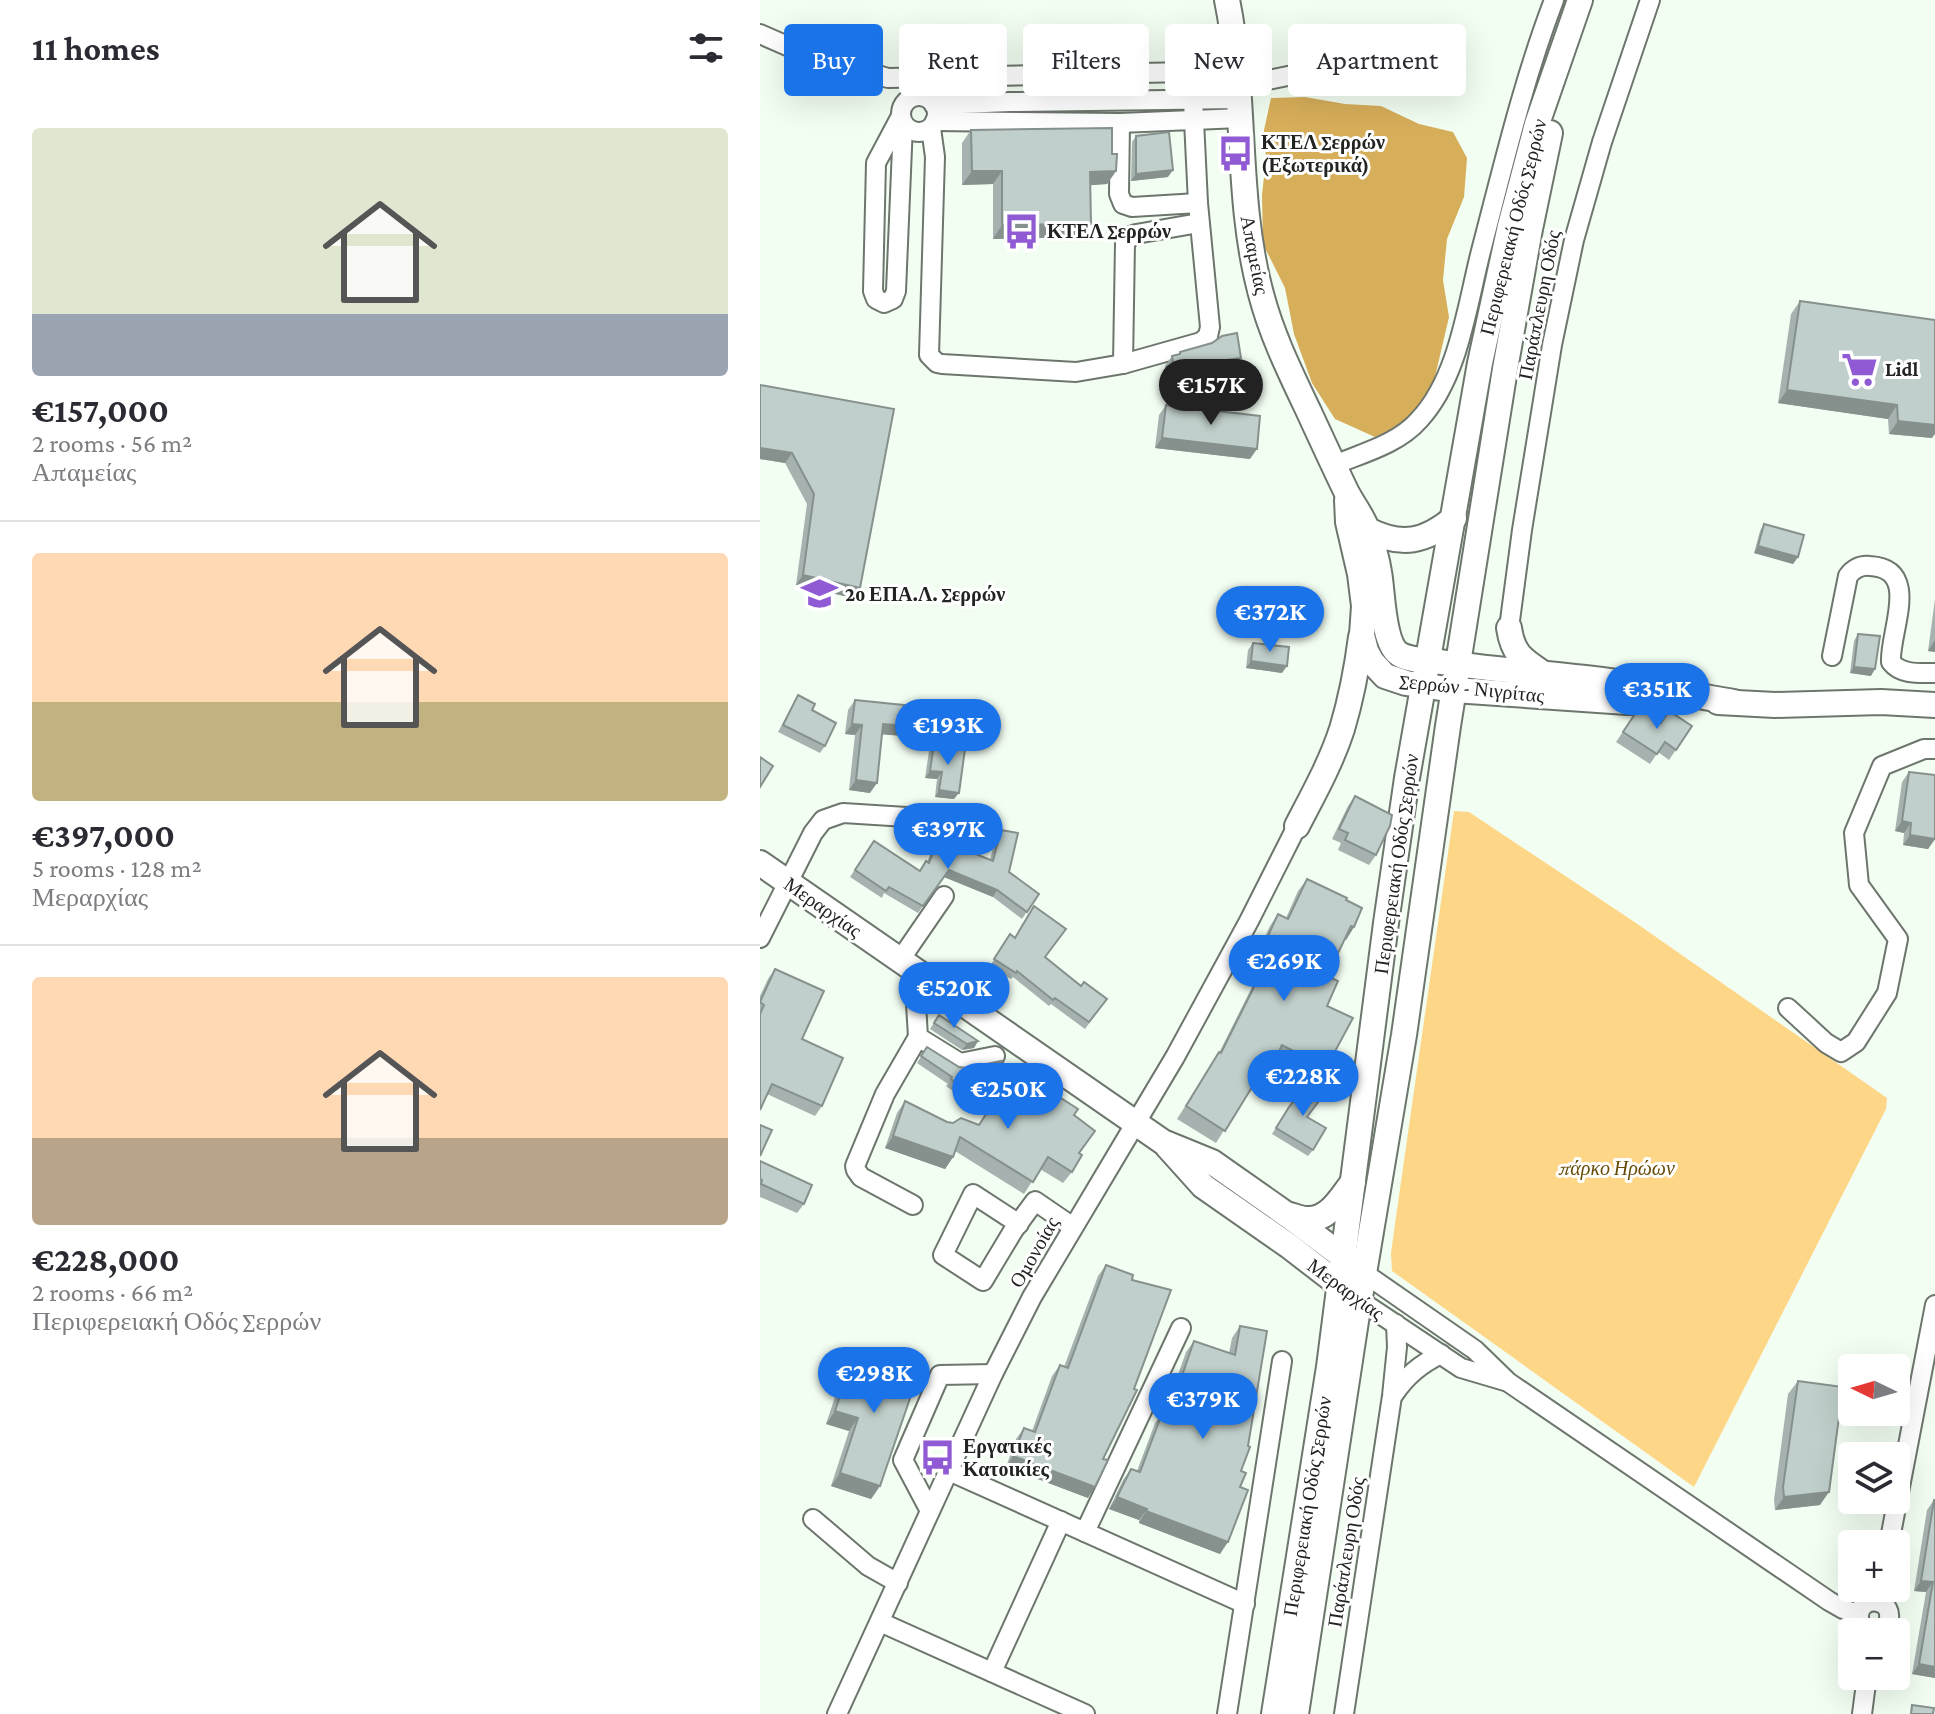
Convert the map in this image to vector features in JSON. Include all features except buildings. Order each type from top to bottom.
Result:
[{"type":"main road","name":"Απαμείας","points":[[1227,0],[1232,24]]},
{"type":"main road","name":"Περιφερειακή Οδός Σερρών","points":[[1274,1714],[1329,1367],[1407,778],[1480,363],[1510,226],[1537,124],[1580,0]]},
{"type":"main road","name":"Περιφερειακή Οδός Σερρών","points":[[1296,1714],[1359,1300],[1404,1035],[1454,690],[1466,666],[1505,369],[1551,127],[1556,71]]},
{"type":"main road","name":"Απαμείας","points":[[1239,96],[1245,207],[1261,295],[1282,355],[1347,493]]},
{"type":"main road","name":"Σερρών - Νιγρίτας","points":[[1347,493],[1368,530],[1379,570],[1386,625],[1391,643],[1399,654],[1466,666],[1586,678],[1734,702]]},
{"type":"main road","name":"Σερρών - Νιγρίτας","points":[[1347,493],[1348,522],[1364,606],[1362,635],[1366,651],[1385,676],[1395,681],[1454,690],[1627,702],[1775,705],[1881,702],[1935,705]]},
{"type":"main road","points":[[1368,530],[1392,539],[1411,540],[1428,535],[1454,518]]},
{"type":"main road","points":[[1466,666],[1498,650],[1509,628]]},
{"type":"main road","points":[[1509,628],[1515,652],[1544,674]]},
{"type":"main road","points":[[1297,826],[1341,731],[1362,635]]},
{"type":"main road","name":"Μεραρχίας","points":[[760,863],[1163,1142],[1203,1186],[1359,1300]]},
{"type":"main road","name":"Μεραρχίας","points":[[1163,1142],[1212,1162],[1364,1273]]},
{"type":"main road","points":[[1286,1214],[1307,1219],[1320,1217],[1331,1210],[1354,1180]]},
{"type":"street","points":[[1334,465],[1402,435],[1421,419],[1440,390],[1463,324],[1516,116],[1554,0]]},
{"type":"street","name":"Παράπλευρη Οδός","points":[[1509,628],[1552,345],[1574,240],[1602,142],[1650,0]]},
{"type":"street","points":[[760,34],[808,55],[888,78],[1165,91]]},
{"type":"street","points":[[902,120],[911,131],[916,132],[926,131],[933,118],[1010,102],[1193,100],[1224,96]]},
{"type":"street","points":[[933,118],[1120,123],[1193,120],[1235,96]]},
{"type":"street","points":[[902,120],[876,163],[873,291],[876,299],[884,303],[893,299],[896,291],[904,104],[913,97],[925,98],[933,118],[935,157],[929,349],[932,360],[942,364],[1076,372],[1123,364],[1201,342],[1208,336],[1210,327],[1199,223],[1193,100]]},
{"type":"street","points":[[1120,123],[1119,194],[1123,204],[1132,207],[1198,203]]},
{"type":"street","points":[[1123,364],[1127,239],[1136,234],[1199,223]]},
{"type":"street","points":[[1832,656],[1848,576],[1863,566],[1879,567],[1893,575],[1900,589],[1893,666],[1904,672],[1935,673]]},
{"type":"street","points":[[1788,1008],[1826,1043],[1841,1052],[1856,1042],[1887,993],[1898,939],[1859,885],[1853,831],[1882,766],[1924,749],[1935,749]]},
{"type":"street","points":[[760,938],[813,833],[823,820],[849,813],[954,820]]},
{"type":"street","name":"Ομονοίας","points":[[837,1714],[993,1374],[1032,1297],[1201,1011],[1297,826]]},
{"type":"street","points":[[913,1205],[861,1177],[856,1170],[857,1162],[918,1037],[907,965],[944,896]]},
{"type":"street","points":[[918,1037],[960,1063],[995,1056]]},
{"type":"street","points":[[1019,1224],[973,1194],[943,1255],[983,1281],[1035,1201],[1073,1227]]},
{"type":"street","name":"Μεραρχίας","points":[[1364,1273],[1475,1350],[1508,1382],[1829,1601],[1859,1614]]},
{"type":"street","name":"Μεραρχίας","points":[[1359,1300],[1461,1368],[1508,1382]]},
{"type":"street","points":[[1892,1530],[1935,1305]]},
{"type":"street","name":"Παράπλευρη Οδός","points":[[1344,1714],[1392,1396],[1396,1324]]},
{"type":"street","points":[[1085,1532],[1181,1328]]},
{"type":"street","points":[[1392,1396],[1405,1378],[1441,1354]]},
{"type":"street","points":[[1227,1714],[1282,1361]]},
{"type":"street","points":[[930,1511],[903,1460],[940,1375],[993,1374]]},
{"type":"street","points":[[949,1471],[1245,1604]]},
{"type":"street","points":[[813,1519],[868,1566],[898,1583]]},
{"type":"street","points":[[992,1672],[1061,1521]]},
{"type":"street","points":[[1860,1618],[1864,1605],[1871,1602]]},
{"type":"street","points":[[880,1622],[1085,1714]]},
{"type":"street","points":[[1862,1714],[1865,1690]]},
{"type":"green space","name":"πάρκο Ηρώων","points":[[1454,811],[1469,812],[1633,921],[1887,1098],[1886,1109],[1694,1487],[1392,1271],[1391,1253]]},
{"type":"shaded area","points":[[1305,97],[1381,106],[1419,124],[1453,132],[1467,158],[1464,197],[1447,239],[1443,280],[1449,317],[1431,394],[1405,425],[1375,437],[1335,419],[1312,383],[1294,334],[1285,288],[1263,244],[1264,130],[1271,98]]},
{"type":"place","name":"ΚΤΕΛ Σερρών (Εξωτερικά)","points":[[1235,153]]},
{"type":"place","name":"ΚΤΕΛ Σερρών","points":[[1021,231]]},
{"type":"place","name":"Lidl","points":[[1859,369]]},
{"type":"place","name":"2ο ΕΠΑ.Λ. Σερρών","points":[[819,594]]},
{"type":"place","name":"Εργατικές Κατοικίες","points":[[937,1457]]}]
